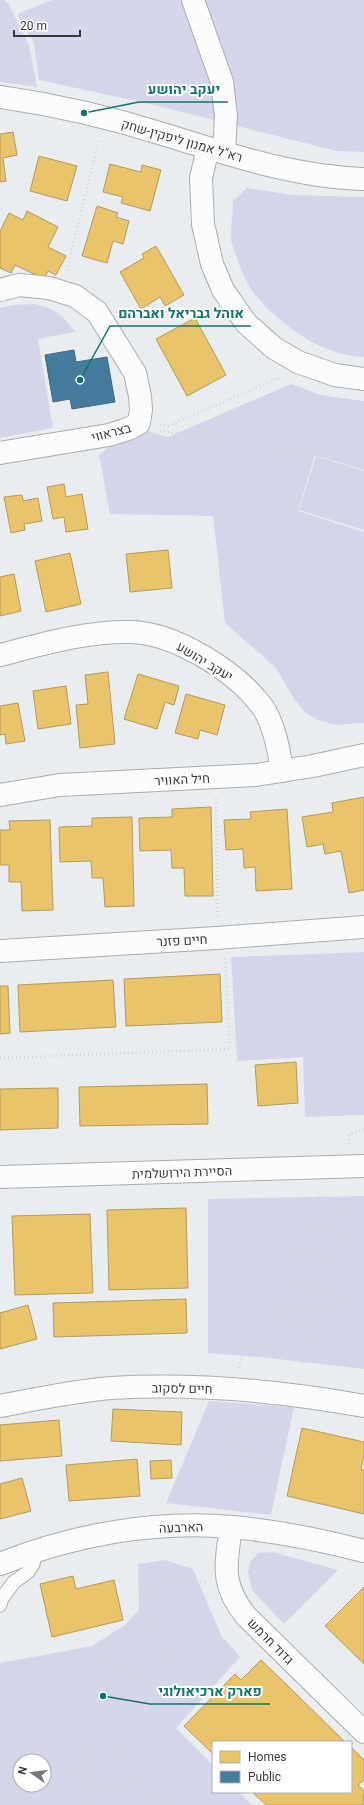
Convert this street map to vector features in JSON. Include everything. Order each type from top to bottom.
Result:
[{"type":"street","points":[[193,0],[222,82],[226,116],[216,150],[201,178],[203,224],[212,264],[223,290],[246,323],[274,348],[308,366],[335,375],[364,379]]},
{"type":"street","name":"רא\"ל אמנון ליפקין-שחק","points":[[0,97],[38,103],[104,118],[216,150],[321,176],[364,179]]},
{"type":"street","name":"בצראווי","points":[[0,290],[19,286],[49,288],[75,296],[97,312],[135,373],[140,403],[136,425],[109,435],[0,453]]},
{"type":"street","name":"יעקב יהושע","points":[[0,655],[80,636],[110,633],[133,632],[156,636],[180,644],[198,654],[238,681],[262,706],[278,748],[282,771]]},
{"type":"street","name":"חיל האוויר","points":[[0,795],[60,785],[256,775],[313,766],[364,755]]},
{"type":"street","name":"חיים פזנר","points":[[0,951],[221,938],[364,927]]},
{"type":"street","name":"הסיירת הירושלמית","points":[[0,1177],[364,1166]]},
{"type":"street","name":"חיים לסקוב","points":[[0,1406],[110,1388],[183,1386],[282,1394],[364,1406]]},
{"type":"street","name":"הארבעה","points":[[0,1564],[36,1551],[70,1542],[124,1531],[178,1525],[231,1526],[256,1529],[324,1541],[364,1551]]},
{"type":"street","name":"גדוד חרמש","points":[[231,1526],[226,1571],[228,1584],[234,1602],[246,1616],[364,1732]]},
{"type":"lane","points":[[0,1605],[2,1598],[14,1582],[28,1572],[33,1564],[36,1551]]},
{"type":"path","points":[[62,292],[104,118]]},
{"type":"path","points":[[136,425],[168,426],[308,366]]},
{"type":"path","points":[[136,425],[315,455]]},
{"type":"path","points":[[0,1058],[230,1049],[221,938],[216,777]]},
{"type":"path","points":[[234,1390],[244,1348],[315,1342],[317,1329],[273,1314],[276,1304],[336,1308],[339,1293],[291,1283],[293,1276],[341,1276],[340,1264],[298,1250],[302,1241],[349,1244],[350,1234],[305,1225],[309,1214],[352,1213],[354,1204],[319,1201],[322,1168]]},
{"type":"path","points":[[256,1529],[258,1502],[224,1487],[227,1470],[262,1472],[266,1457],[226,1444],[230,1427],[277,1427],[282,1394]]},
{"type":"path","points":[[118,1748],[133,1723],[133,1713],[96,1675],[96,1663],[102,1656],[176,1694],[182,1688],[182,1679],[151,1619],[150,1604],[156,1588],[165,1582],[177,1580],[228,1584]]},
{"type":"path","points":[[103,1744],[118,1748],[128,1764],[127,1772],[120,1784],[112,1789],[105,1790],[94,1787],[88,1782],[82,1767],[83,1760],[88,1751],[95,1746],[103,1744]]},
{"type":"path","points":[[52,1780],[61,1774],[82,1767]]},
{"type":"path","points":[[127,1772],[165,1805]]},
{"type":"path","points":[[83,1805],[94,1787]]},
{"type":"path","points":[[0,1803],[11,1796],[23,1793]]},
{"type":"shaded area","points":[[0,0],[4,0],[8,3],[29,45],[37,87],[0,82]]},
{"type":"shaded area","points":[[52,0],[364,0],[364,152],[336,151],[150,104],[39,80],[34,43],[17,14]]},
{"type":"shaded area","points":[[247,188],[292,195],[364,197],[364,357],[333,351],[304,337],[278,318],[253,292],[242,273],[231,240],[233,201]]},
{"type":"shaded area","points":[[34,304],[58,313],[66,320],[75,332],[38,339],[53,428],[0,438],[0,308],[13,305]]},
{"type":"shaded area","points":[[291,384],[321,395],[364,401],[364,470],[315,455],[298,511],[364,532],[364,723],[336,725],[318,720],[306,713],[294,699],[276,668],[225,623],[213,516],[110,514],[99,455],[133,427],[168,437]]},
{"type":"shaded area","points":[[316,456],[364,471],[364,530],[299,510]]},
{"type":"shaded area","points":[[364,952],[364,1115],[305,1117],[303,1057],[237,1061],[231,957]]},
{"type":"shaded area","points":[[364,1196],[364,1369],[260,1357],[208,1353],[208,1199]]},
{"type":"shaded area","points":[[209,1401],[294,1407],[271,1515],[166,1503]]},
{"type":"shaded area","points":[[273,1552],[338,1570],[284,1624],[252,1590],[248,1572],[250,1562],[258,1553]]},
{"type":"shaded area","points":[[165,1560],[193,1569],[221,1635],[240,1657],[176,1728],[212,1764],[212,1793],[240,1793],[252,1805],[0,1805],[0,1663],[92,1646],[125,1625],[139,1610],[138,1564]]},
{"type":"building: Homes","points":[[13,132],[17,155],[3,158],[6,181],[0,182],[0,134]]},
{"type":"building: Homes","points":[[39,156],[77,166],[67,201],[30,191]]},
{"type":"building: Homes","points":[[110,164],[141,172],[142,165],[161,170],[150,211],[121,203],[123,197],[103,192]]},
{"type":"building: Homes","points":[[97,206],[118,213],[116,217],[129,221],[123,244],[113,241],[107,263],[82,256]]},
{"type":"building: Homes","points":[[27,211],[58,227],[48,247],[66,256],[56,275],[48,271],[44,279],[15,265],[11,273],[0,268],[0,231],[9,213],[23,220]]},
{"type":"building: Homes","points":[[156,246],[184,295],[165,306],[160,297],[141,309],[120,272],[144,258],[142,254]]},
{"type":"building: Homes","points":[[195,318],[226,375],[187,396],[156,339]]},
{"type":"building: Homes","points":[[64,484],[66,497],[82,494],[88,529],[66,532],[64,517],[53,519],[47,487]]},
{"type":"building: Homes","points":[[22,495],[23,501],[38,498],[42,521],[24,524],[25,530],[11,533],[4,497]]},
{"type":"building: Homes","points":[[168,550],[172,588],[130,592],[126,554]]},
{"type":"building: Homes","points":[[70,553],[81,604],[46,612],[35,561]]},
{"type":"building: Homes","points":[[14,574],[21,611],[0,616],[0,577]]},
{"type":"building: Homes","points":[[108,672],[115,744],[80,748],[76,705],[88,704],[85,675]]},
{"type":"building: Homes","points":[[138,674],[179,686],[174,705],[165,702],[157,729],[124,719]]},
{"type":"building: Homes","points":[[66,686],[71,724],[38,729],[33,691]]},
{"type":"building: Homes","points":[[186,694],[225,705],[217,735],[200,730],[198,739],[175,733]]},
{"type":"building: Homes","points":[[18,703],[25,741],[6,744],[5,734],[0,735],[0,706]]},
{"type":"building: Homes","points":[[364,797],[364,890],[349,893],[341,851],[325,854],[323,844],[307,847],[302,817],[333,812],[332,803]]},
{"type":"building: Homes","points":[[211,807],[213,896],[185,896],[184,868],[172,868],[171,850],[140,851],[139,818],[172,817],[172,809]]},
{"type":"building: Homes","points":[[287,809],[292,889],[256,891],[255,867],[244,868],[243,849],[226,850],[224,820],[251,819],[250,812]]},
{"type":"building: Homes","points":[[132,817],[134,906],[105,907],[103,878],[92,878],[91,861],[60,862],[59,827],[92,826],[92,818]]},
{"type":"building: Homes","points":[[50,820],[53,910],[22,911],[21,882],[9,882],[9,865],[0,865],[0,830],[10,830],[9,821]]},
{"type":"building: Homes","points":[[220,974],[222,1022],[126,1026],[124,979]]},
{"type":"building: Homes","points":[[113,980],[116,1027],[20,1032],[18,985]]},
{"type":"building: Homes","points":[[0,986],[8,986],[10,1033],[0,1034]]},
{"type":"building: Homes","points":[[296,1062],[298,1103],[258,1106],[255,1065]]},
{"type":"building: Homes","points":[[207,1084],[208,1124],[80,1126],[79,1087]]},
{"type":"building: Homes","points":[[58,1088],[58,1128],[0,1130],[0,1089]]},
{"type":"building: Homes","points":[[186,1208],[188,1288],[109,1290],[107,1210]]},
{"type":"building: Homes","points":[[90,1214],[93,1293],[15,1295],[12,1216]]},
{"type":"building: Homes","points":[[186,1299],[187,1333],[54,1337],[53,1303]]},
{"type":"building: Homes","points":[[28,1305],[37,1339],[0,1349],[0,1313]]},
{"type":"building: Homes","points":[[113,1409],[182,1412],[181,1445],[111,1441]]},
{"type":"building: Homes","points":[[59,1420],[62,1456],[0,1461],[0,1425]]},
{"type":"building: Homes","points":[[302,1428],[364,1442],[364,1455],[361,1469],[364,1470],[364,1514],[287,1496]]},
{"type":"building: Homes","points":[[137,1459],[140,1496],[69,1501],[66,1465]]},
{"type":"building: Homes","points":[[171,1460],[172,1478],[151,1479],[150,1461]]},
{"type":"building: Homes","points":[[22,1478],[31,1511],[0,1519],[0,1484]]},
{"type":"building: Homes","points":[[73,1576],[76,1589],[114,1580],[123,1620],[52,1637],[40,1584]]},
{"type":"building: Homes","points":[[364,1587],[364,1664],[325,1626]]},
{"type":"building: Homes","points":[[261,1660],[344,1741],[212,1741],[212,1753],[184,1726],[235,1674],[241,1680]]},
{"type":"building: Homes","points":[[352,1748],[364,1760],[364,1780],[358,1785],[364,1791],[363,1805],[266,1805],[253,1793],[352,1793]]},
{"type":"building: Public","points":[[74,350],[76,362],[107,357],[115,402],[72,409],[70,399],[53,402],[45,355]]},
{"type":"place","name":"יעקב יהושע","points":[[84,113]]},
{"type":"place","name":"אוהל גבריאל ואברהם","points":[[80,380]]},
{"type":"place","name":"פארק ארכיאולוגי","points":[[103,1696]]}]
